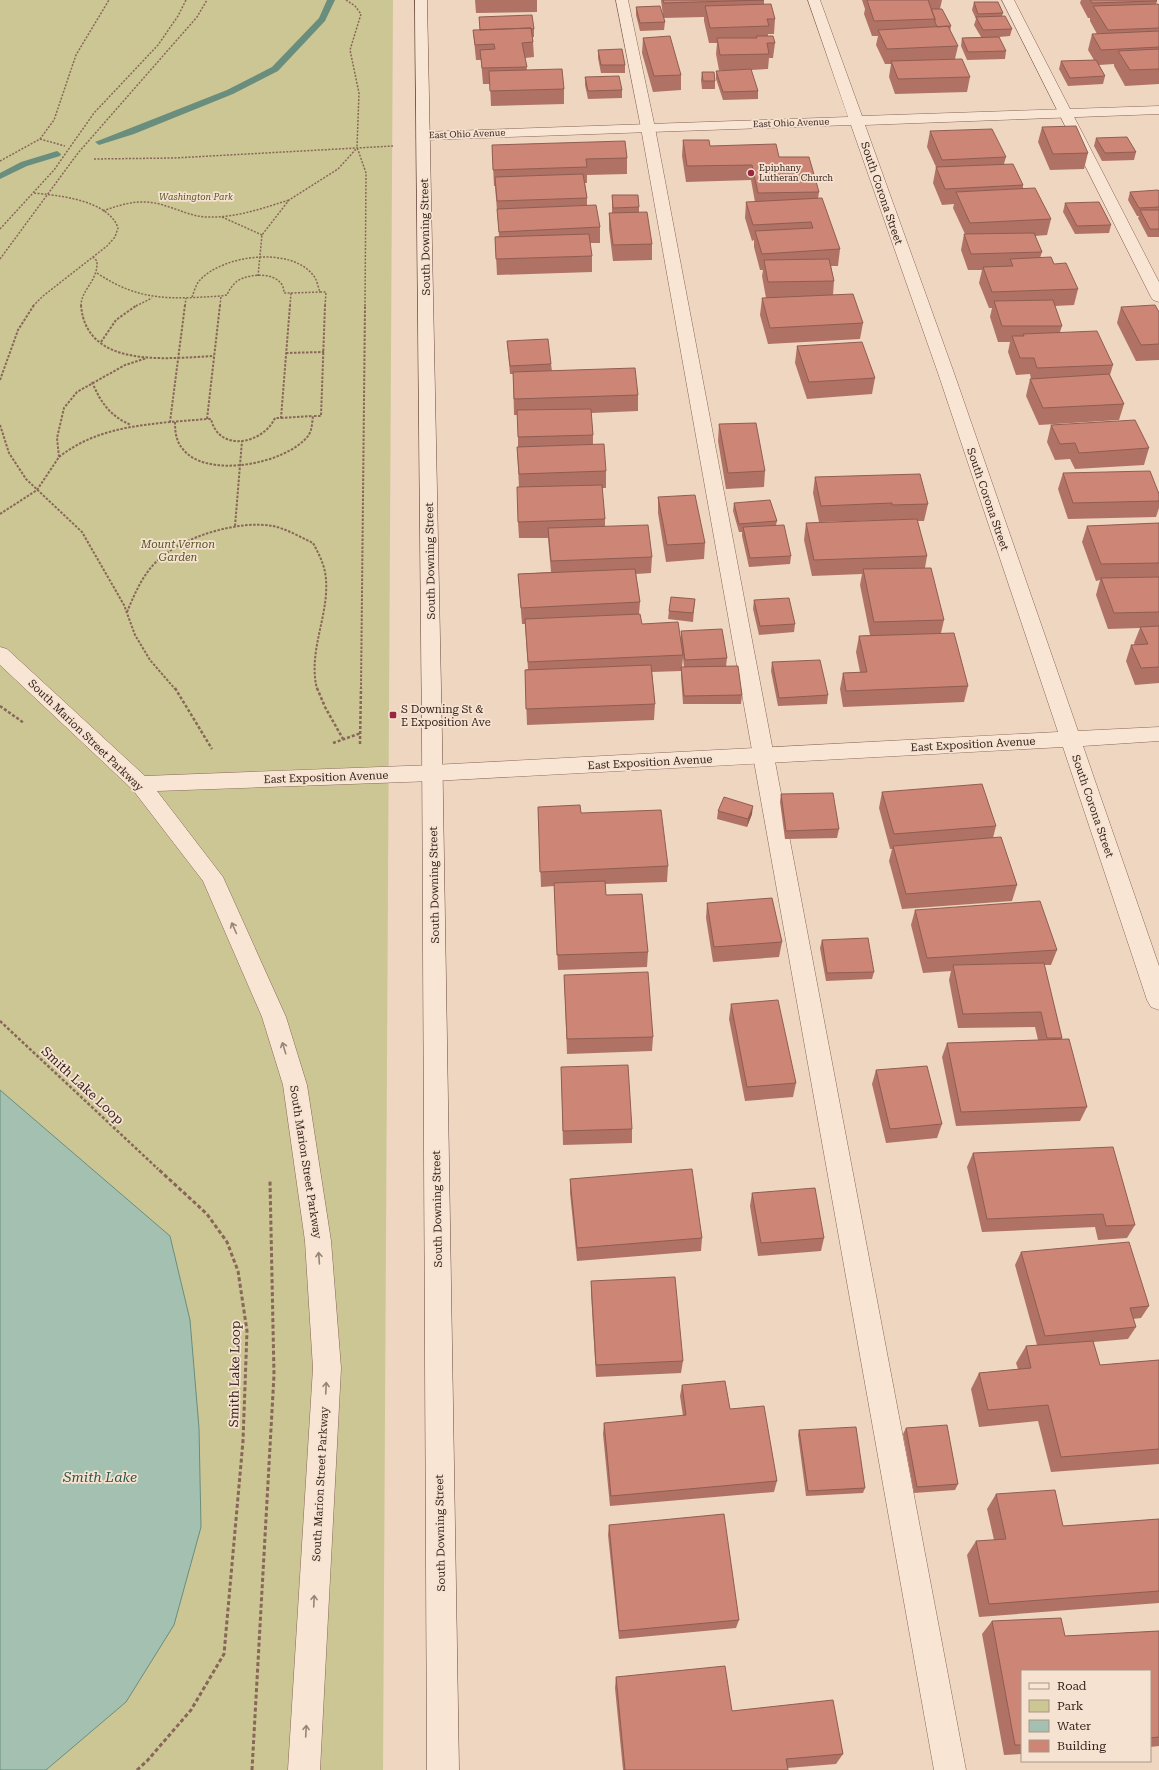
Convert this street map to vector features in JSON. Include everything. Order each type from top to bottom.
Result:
[{"type":"street","name":"South Downing Street","points":[[421,0],[432,773],[443,1770]]},
{"type":"street","points":[[622,0],[648,128],[950,1770]]},
{"type":"street","name":"South Corona Street","points":[[814,0],[946,373],[1159,1000]]},
{"type":"street","points":[[1008,0],[1067,113],[1159,296]]},
{"type":"street","name":"East Ohio Avenue","points":[[423,136],[1159,110]]},
{"type":"street","name":"South Marion Street Parkway","points":[[0,654],[140,784],[212,877],[274,1017],[295,1085],[318,1241],[327,1368],[304,1770]]},
{"type":"street","name":"East Exposition Avenue","points":[[140,784],[432,773],[1159,734]]},
{"type":"path","points":[[0,161],[40,139],[54,120],[76,55],[109,0]]},
{"type":"path","points":[[0,229],[58,163],[97,109],[147,58],[165,36],[186,0]]},
{"type":"path","points":[[0,259],[91,138],[197,17],[207,0]]},
{"type":"path","points":[[346,0],[355,6],[361,16],[350,50],[359,93],[357,148],[366,173],[360,749]]},
{"type":"path","points":[[40,139],[65,146]]},
{"type":"path","points":[[94,158],[174,158],[397,146]]},
{"type":"path","points":[[103,211],[118,205],[137,201],[152,202],[188,215],[222,217],[289,200],[338,169],[357,148]]},
{"type":"path","points":[[0,380],[14,337],[24,316],[36,301],[94,257],[112,241],[118,230],[118,225],[103,211],[76,199],[33,193]]},
{"type":"path","points":[[258,276],[262,235],[289,200]]},
{"type":"path","points":[[222,217],[262,235]]},
{"type":"path","points":[[94,257],[97,261],[97,273],[81,301],[82,320],[92,336],[101,342],[127,354],[147,358],[214,356]]},
{"type":"path","points":[[192,297],[193,288],[198,281],[213,270],[235,261],[260,257],[283,259],[302,265],[315,275],[320,282],[320,292]]},
{"type":"path","points":[[0,514],[37,490],[59,457],[73,446],[104,432],[132,425],[212,419],[213,428],[220,436],[242,441],[264,434],[272,427],[275,418],[321,416],[326,292],[284,293],[284,287],[277,280],[258,276],[241,280],[231,286],[228,295],[186,298],[153,297],[122,290],[97,273]]},
{"type":"path","points":[[280,418],[291,293]]},
{"type":"path","points":[[207,419],[221,296]]},
{"type":"path","points":[[101,342],[109,327],[119,315],[127,309],[153,297]]},
{"type":"path","points":[[170,422],[186,298]]},
{"type":"path","points":[[286,354],[324,352]]},
{"type":"path","points":[[59,457],[57,438],[64,408],[77,392],[124,365],[147,358]]},
{"type":"path","points":[[92,382],[104,410],[116,419],[132,425]]},
{"type":"path","points":[[175,422],[178,441],[183,450],[190,456],[209,463],[240,465],[268,460],[295,448],[308,436],[312,427],[313,416]]},
{"type":"path","points":[[0,425],[8,453],[26,479],[82,532],[124,605],[135,634],[150,660],[173,685],[212,750],[220,750]]},
{"type":"path","points":[[236,526],[242,441]]},
{"type":"path","points":[[127,613],[137,588],[160,558],[199,537],[236,526],[272,526],[314,543],[321,559],[325,575],[324,610],[317,642],[314,674],[324,707],[343,739]]},
{"type":"path","points":[[329,744],[361,733]]},
{"type":"path","name":"Smith Lake Loop","points":[[0,1021],[207,1214],[227,1242],[238,1271],[247,1331],[243,1441],[224,1654],[191,1710],[137,1770]]},
{"type":"path","points":[[252,1770],[274,1375],[270,1179]]},
{"type":"green space","name":"Washington Park","points":[[0,0],[393,0],[383,1770],[0,1770]]},
{"type":"water","name":"Smith Lake","points":[[0,1090],[170,1236],[190,1320],[199,1428],[201,1527],[174,1625],[126,1702],[46,1770],[0,1770]]},
{"type":"building","points":[[663,0],[764,0],[664,3]]},
{"type":"building","points":[[867,0],[928,0],[935,19],[874,21]]},
{"type":"building","points":[[1090,0],[1156,0],[1157,1],[1092,3]]},
{"type":"building","points":[[974,2],[998,2],[1003,13],[978,14]]},
{"type":"building","points":[[771,4],[775,19],[767,19],[769,26],[710,28],[705,6]]},
{"type":"building","points":[[1158,4],[1159,28],[1108,30],[1093,6]]},
{"type":"building","points":[[660,6],[665,22],[640,23],[636,7]]},
{"type":"building","points":[[931,9],[942,9],[951,26],[937,27]]},
{"type":"building","points":[[532,15],[534,29],[480,30],[479,17]]},
{"type":"building","points":[[1005,16],[1012,29],[983,30],[976,17]]},
{"type":"building","points":[[948,26],[958,46],[887,49],[878,30]]},
{"type":"building","points":[[531,28],[533,42],[522,43],[527,67],[482,68],[480,50],[495,49],[494,44],[475,45],[473,30]]},
{"type":"building","points":[[1159,31],[1159,47],[1101,50],[1092,34]]},
{"type":"building","points":[[670,36],[681,75],[654,76],[643,38]]},
{"type":"building","points":[[756,36],[773,36],[775,43],[767,43],[769,54],[720,55],[717,38],[757,38]]},
{"type":"building","points":[[999,37],[1006,51],[968,52],[962,38]]},
{"type":"building","points":[[622,49],[625,65],[601,65],[598,50]]},
{"type":"building","points":[[1159,49],[1159,69],[1130,70],[1118,51]]},
{"type":"building","points":[[962,59],[970,77],[898,79],[891,61]]},
{"type":"building","points":[[1096,60],[1105,76],[1070,78],[1061,61]]},
{"type":"building","points":[[562,69],[564,89],[490,91],[489,71]]},
{"type":"building","points":[[751,69],[758,91],[723,92],[716,71]]},
{"type":"building","points":[[702,72],[714,72],[715,81],[703,81]]},
{"type":"building","points":[[619,76],[622,90],[588,91],[585,77]]},
{"type":"building","points":[[1076,126],[1088,153],[1053,154],[1042,127]]},
{"type":"building","points":[[992,129],[1006,157],[942,160],[930,131]]},
{"type":"building","points":[[1127,137],[1136,152],[1105,153],[1096,138]]},
{"type":"building","points":[[683,140],[709,140],[710,146],[776,144],[779,157],[809,157],[819,192],[758,193],[752,165],[687,166]]},
{"type":"building","points":[[625,141],[627,158],[586,159],[587,167],[493,170],[492,145]]},
{"type":"building","points":[[1013,164],[1023,185],[945,189],[936,167]]},
{"type":"building","points":[[583,174],[587,198],[497,201],[495,177]]},
{"type":"building","points":[[1035,188],[1051,219],[970,223],[956,192]]},
{"type":"building","points":[[1158,190],[1159,207],[1139,208],[1130,192]]},
{"type":"building","points":[[612,195],[638,195],[639,207],[613,208]]},
{"type":"building","points":[[822,198],[840,249],[762,254],[755,231],[813,228],[811,222],[753,225],[746,202]]},
{"type":"building","points":[[1099,202],[1111,225],[1077,226],[1065,203]]},
{"type":"building","points":[[596,205],[600,227],[499,232],[497,209]]},
{"type":"building","points":[[1140,210],[1159,210],[1159,229],[1150,229]]},
{"type":"building","points":[[647,212],[652,244],[613,245],[609,213]]},
{"type":"building","points":[[1034,233],[1042,252],[971,254],[964,234]]},
{"type":"building","points":[[589,234],[592,256],[496,259],[495,237]]},
{"type":"building","points":[[1051,257],[1054,264],[1066,263],[1078,289],[992,292],[983,267],[1013,266],[1010,259]]},
{"type":"building","points":[[829,259],[834,281],[768,282],[764,260]]},
{"type":"building","points":[[853,294],[863,323],[770,328],[762,298]]},
{"type":"building","points":[[1053,300],[1062,326],[1002,326],[994,301]]},
{"type":"building","points":[[1155,305],[1159,312],[1159,344],[1141,345],[1121,307]]},
{"type":"building","points":[[1097,331],[1113,365],[1037,368],[1034,358],[1020,358],[1012,336],[1024,336],[1023,334]]},
{"type":"building","points":[[548,339],[551,364],[510,366],[507,341]]},
{"type":"building","points":[[862,342],[875,378],[809,382],[797,346]]},
{"type":"building","points":[[635,368],[638,395],[514,399],[513,372]]},
{"type":"building","points":[[1109,374],[1124,404],[1043,408],[1030,379]]},
{"type":"building","points":[[591,409],[593,435],[518,437],[517,410]]},
{"type":"building","points":[[1135,420],[1149,448],[1079,453],[1075,443],[1060,444],[1051,425]]},
{"type":"building","points":[[756,423],[765,471],[728,473],[719,424]]},
{"type":"building","points":[[604,444],[606,471],[519,474],[517,447]]},
{"type":"building","points":[[1150,471],[1159,494],[1159,501],[1073,503],[1063,473]]},
{"type":"building","points":[[920,474],[928,504],[892,505],[892,503],[821,506],[815,477]]},
{"type":"building","points":[[602,485],[605,519],[518,522],[517,487]]},
{"type":"building","points":[[695,495],[705,543],[667,545],[658,497]]},
{"type":"building","points":[[770,500],[777,521],[739,524],[734,503]]},
{"type":"building","points":[[917,519],[927,556],[814,560],[806,523]]},
{"type":"building","points":[[1159,523],[1159,563],[1101,564],[1087,526]]},
{"type":"building","points":[[648,525],[652,557],[551,561],[548,528]]},
{"type":"building","points":[[784,525],[791,556],[750,558],[743,527]]},
{"type":"building","points":[[931,568],[944,620],[874,622],[863,569]]},
{"type":"building","points":[[635,569],[640,602],[521,608],[518,574]]},
{"type":"building","points":[[1159,577],[1159,612],[1114,613],[1101,578]]},
{"type":"building","points":[[671,597],[695,599],[693,613],[669,611]]},
{"type":"building","points":[[789,598],[795,624],[760,626],[754,600]]},
{"type":"building","points":[[640,614],[642,624],[678,622],[683,655],[528,662],[525,619]]},
{"type":"building","points":[[1159,626],[1159,667],[1141,668],[1131,645],[1148,644],[1140,627]]},
{"type":"building","points":[[722,629],[727,658],[685,660],[681,631]]},
{"type":"building","points":[[954,633],[968,686],[846,691],[843,673],[867,672],[859,636]]},
{"type":"building","points":[[820,660],[828,695],[779,698],[772,662]]},
{"type":"building","points":[[651,665],[655,704],[526,709],[525,670]]},
{"type":"building","points":[[738,666],[742,695],[684,696],[681,667]]},
{"type":"building","points":[[982,784],[996,826],[894,834],[882,792]]},
{"type":"building","points":[[833,793],[839,829],[786,831],[781,794]]},
{"type":"building","points":[[724,797],[753,806],[748,819],[718,811]]},
{"type":"building","points":[[580,805],[581,813],[661,810],[668,866],[540,872],[538,807]]},
{"type":"building","points":[[1001,837],[1017,885],[906,894],[893,846]]},
{"type":"building","points":[[605,881],[606,895],[642,894],[648,952],[557,955],[554,883]]},
{"type":"building","points":[[772,898],[782,942],[714,947],[707,903]]},
{"type":"building","points":[[1040,901],[1057,950],[927,958],[915,910]]},
{"type":"building","points":[[868,938],[874,972],[827,973],[822,940]]},
{"type":"building","points":[[1044,963],[1062,1038],[1047,1038],[1041,1012],[963,1014],[953,965]]},
{"type":"building","points":[[648,972],[653,1037],[567,1039],[564,975]]},
{"type":"building","points":[[778,1000],[796,1083],[747,1087],[731,1004]]},
{"type":"building","points":[[1069,1039],[1087,1107],[961,1112],[947,1043]]},
{"type":"building","points":[[628,1065],[632,1129],[563,1131],[561,1067]]},
{"type":"building","points":[[927,1066],[942,1124],[890,1129],[876,1070]]},
{"type":"building","points":[[1113,1147],[1135,1225],[1106,1226],[1103,1214],[987,1219],[973,1153]]},
{"type":"building","points":[[692,1169],[702,1238],[577,1248],[570,1179]]},
{"type":"building","points":[[815,1188],[824,1238],[761,1243],[752,1193]]},
{"type":"building","points":[[1129,1242],[1149,1306],[1130,1308],[1136,1327],[1045,1336],[1021,1252]]},
{"type":"building","points":[[675,1277],[683,1361],[596,1365],[591,1281]]},
{"type":"building","points":[[1093,1341],[1100,1365],[1159,1360],[1159,1449],[1061,1457],[1048,1405],[988,1410],[979,1373],[1031,1368],[1026,1346]]},
{"type":"building","points":[[725,1381],[730,1409],[764,1406],[777,1481],[611,1496],[604,1423],[686,1415],[682,1385]]},
{"type":"building","points":[[947,1425],[958,1484],[917,1487],[906,1428]]},
{"type":"building","points":[[856,1427],[865,1488],[808,1491],[799,1430]]},
{"type":"building","points":[[1055,1490],[1063,1526],[1159,1519],[1159,1591],[989,1604],[976,1541],[1006,1539],[996,1494]]},
{"type":"building","points":[[724,1514],[739,1620],[619,1631],[609,1525]]},
{"type":"building","points":[[1061,1618],[1065,1636],[1159,1631],[1159,1737],[1151,1738],[1151,1670],[1021,1670],[1021,1745],[1015,1745],[992,1621]]},
{"type":"building","points":[[725,1666],[732,1711],[833,1700],[843,1754],[786,1759],[788,1770],[625,1770],[616,1677]]},
{"type":"waterway","points":[[99,142],[131,132],[230,92],[275,69],[322,19],[331,0]]},
{"type":"waterway","points":[[0,176],[24,164],[57,154]]},
{"type":"place","name":"Epiphany Lutheran Church","points":[[751,173]]},
{"type":"place","name":"S Downing St & E Exposition Ave","points":[[393,715]]},
{"type":"park label","name":"Mount Vernon Garden","points":[[178,550]]}]
